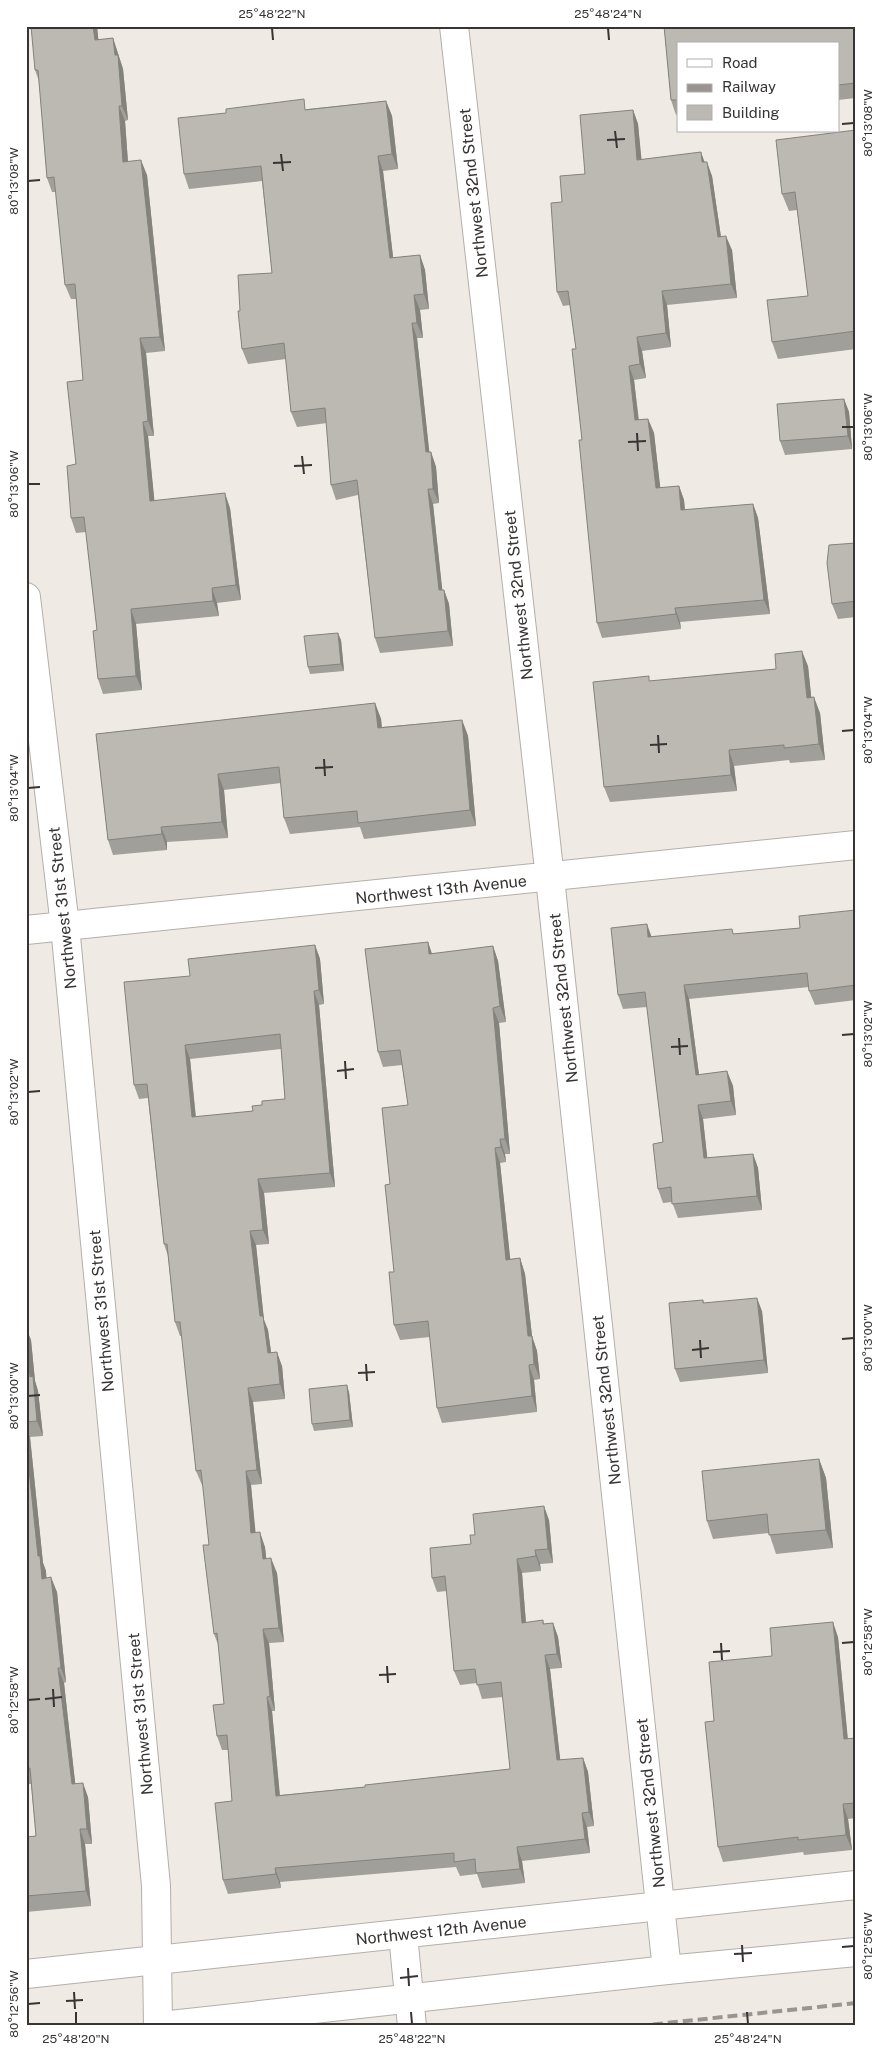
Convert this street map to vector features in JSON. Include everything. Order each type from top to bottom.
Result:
[{"type":"street","name":"Northwest 32nd Street","points":[[454,26],[550,878],[668,1970]]},
{"type":"street","name":"Northwest 31st Street","points":[[26,597],[64,926],[156,1886],[160,2026]]},
{"type":"street","name":"Northwest 13th Avenue","points":[[26,930],[550,878],[856,845]]},
{"type":"street","name":"Northwest 12th Avenue","points":[[26,1974],[403,1935],[856,1884]]},
{"type":"street","points":[[403,1935],[412,2026]]},
{"type":"street","points":[[160,2026],[668,1970],[856,1952]]},
{"type":"building","points":[[31,26],[93,26],[95,40],[113,38],[115,55],[118,55],[122,106],[119,106],[123,162],[141,160],[160,337],[140,338],[148,421],[143,422],[150,501],[225,493],[236,585],[212,588],[213,601],[131,609],[136,676],[98,679],[93,631],[97,630],[84,517],[71,518],[67,466],[76,464],[67,382],[83,380],[75,284],[65,285],[54,177],[47,178],[38,70],[35,70]]},
{"type":"building","points":[[664,26],[856,26],[856,83],[840,85],[840,42],[677,42],[677,100],[671,100]]},
{"type":"building","points":[[304,99],[305,110],[386,101],[392,154],[378,156],[390,258],[420,255],[424,294],[414,295],[417,323],[412,323],[426,452],[431,452],[433,489],[428,489],[439,590],[444,590],[448,631],[375,638],[357,480],[331,485],[325,408],[291,412],[284,343],[242,349],[238,311],[240,311],[238,275],[272,273],[261,166],[184,174],[178,118],[226,113],[226,109]]},
{"type":"building","points":[[633,110],[637,160],[701,152],[702,162],[707,162],[718,237],[726,236],[731,284],[662,291],[666,333],[637,337],[640,364],[629,366],[635,420],[648,419],[656,488],[679,486],[681,510],[753,504],[764,600],[675,608],[676,614],[597,623],[579,440],[582,440],[572,349],[576,349],[568,291],[557,292],[551,203],[562,202],[560,176],[585,174],[580,115]]},
{"type":"building","points":[[856,130],[856,331],[772,342],[767,300],[808,296],[795,192],[782,194],[776,140]]},
{"type":"building","points":[[844,399],[848,436],[780,441],[777,404]]},
{"type":"building","points":[[856,543],[856,601],[832,604],[827,563],[829,545]]},
{"type":"building","points":[[338,633],[341,664],[308,667],[304,636]]},
{"type":"building","points":[[802,651],[807,698],[814,697],[819,744],[784,748],[784,745],[729,750],[731,775],[604,787],[593,682],[649,676],[649,681],[776,669],[775,654]]},
{"type":"building","points":[[375,703],[378,728],[462,720],[470,810],[358,823],[357,811],[284,818],[279,767],[218,774],[222,822],[161,827],[162,834],[108,840],[96,734]]},
{"type":"building","points":[[856,910],[856,985],[809,991],[807,973],[684,985],[696,1075],[727,1071],[731,1101],[698,1105],[704,1158],[753,1154],[757,1196],[672,1204],[671,1187],[658,1189],[653,1144],[663,1142],[645,992],[618,995],[611,928],[647,924],[648,937],[732,929],[733,934],[800,928],[799,916]]},
{"type":"building","points":[[428,942],[429,954],[493,946],[500,1006],[493,1008],[505,1139],[500,1139],[501,1147],[495,1148],[506,1260],[520,1258],[528,1336],[532,1336],[534,1364],[529,1365],[532,1396],[437,1408],[428,1321],[394,1325],[389,1272],[394,1272],[385,1185],[390,1184],[382,1108],[408,1105],[400,1050],[378,1052],[365,949]]},
{"type":"building","points":[[315,945],[319,990],[314,991],[330,1173],[258,1179],[263,1230],[250,1231],[260,1316],[263,1316],[268,1353],[277,1352],[280,1384],[248,1388],[257,1470],[246,1471],[251,1533],[260,1532],[263,1559],[271,1558],[279,1628],[263,1629],[270,1696],[267,1697],[276,1796],[510,1769],[501,1682],[477,1685],[475,1669],[454,1671],[445,1576],[432,1578],[430,1548],[471,1544],[470,1535],[475,1535],[473,1514],[544,1506],[548,1549],[535,1550],[536,1556],[517,1559],[522,1623],[543,1620],[543,1624],[553,1623],[557,1654],[545,1655],[557,1760],[583,1758],[589,1812],[582,1813],[585,1839],[517,1847],[520,1869],[476,1873],[475,1859],[454,1862],[454,1853],[275,1868],[276,1874],[223,1880],[215,1803],[232,1801],[227,1735],[217,1736],[213,1705],[224,1704],[217,1633],[214,1634],[203,1545],[209,1545],[201,1470],[196,1471],[180,1322],[175,1322],[167,1244],[164,1244],[147,1084],[134,1085],[124,982],[190,976],[188,959]],"holes":[[[280,1034],[285,1099],[262,1101],[262,1105],[252,1106],[253,1111],[192,1117],[185,1045]]]},
{"type":"building","points":[[757,1298],[764,1360],[675,1369],[669,1303],[703,1300],[703,1303]]},
{"type":"building","points":[[26,1335],[30,1377],[33,1376],[37,1421],[26,1422]]},
{"type":"building","points":[[347,1385],[350,1420],[312,1424],[309,1389]]},
{"type":"building","points":[[26,1441],[42,1579],[51,1577],[61,1668],[58,1668],[72,1784],[83,1783],[87,1829],[80,1829],[86,1891],[26,1896],[26,1837],[36,1836],[30,1768],[26,1769]]},
{"type":"building","points":[[819,1459],[826,1530],[769,1535],[767,1514],[707,1521],[702,1471]]},
{"type":"building","points":[[833,1622],[844,1739],[856,1738],[856,1803],[843,1804],[846,1835],[798,1840],[798,1837],[718,1847],[705,1722],[714,1721],[709,1662],[772,1656],[770,1628]]},
{"type":"railway","points":[[638,2026],[856,2003]]}]
